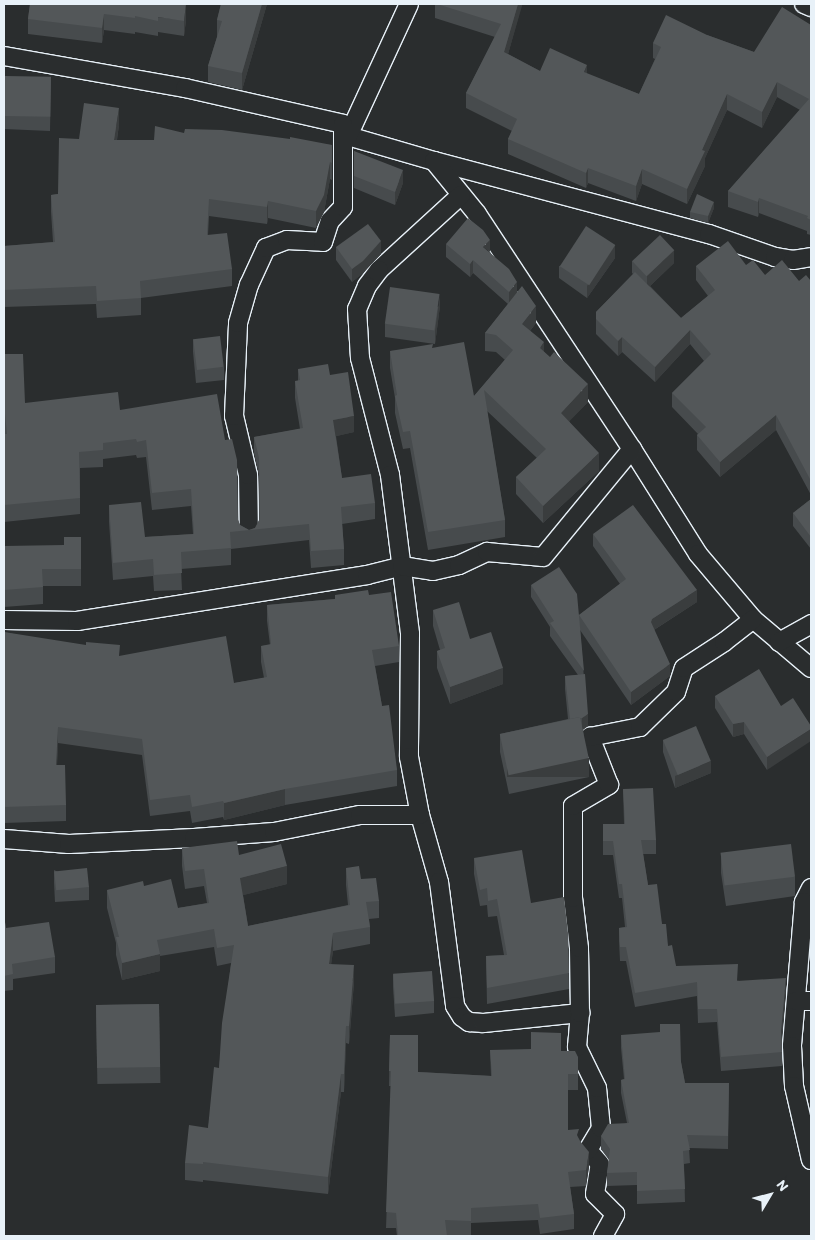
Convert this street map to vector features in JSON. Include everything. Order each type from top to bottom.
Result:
[{"type":"street","points":[[249,536],[248,475],[234,416],[238,323],[249,285],[266,248],[287,240],[323,242],[330,221],[343,207],[346,130],[409,4]]},
{"type":"street","points":[[804,4],[811,7]]},
{"type":"street","points":[[4,56],[186,88],[346,130],[434,161],[709,234],[775,258],[793,260],[811,257]]},
{"type":"street","points":[[434,161],[477,214],[632,449],[698,554],[753,619],[811,668]]},
{"type":"street","points":[[462,195],[379,270],[368,286],[357,309],[360,358],[390,476],[410,634],[409,757],[420,815],[439,882],[455,1006],[462,1017],[469,1022],[482,1023],[580,1013]]},
{"type":"street","points":[[4,620],[86,620],[367,575],[402,566],[433,571],[459,565],[486,552],[543,557],[632,449]]},
{"type":"street","points":[[604,1236],[615,1214],[595,1194],[600,1164],[588,1150],[601,1128],[597,1088],[577,1047],[580,1013],[579,948],[573,898],[573,806],[609,785],[590,737],[640,727],[676,692],[684,668],[724,642],[753,619]]},
{"type":"street","points":[[779,642],[811,624]]},
{"type":"street","points":[[4,839],[69,844],[194,838],[274,832],[360,815],[420,815]]},
{"type":"street","points":[[811,888],[804,902],[803,1001],[792,1046],[794,1086],[811,1160]]},
{"type":"building","points":[[30,4],[186,4],[184,21],[158,17],[158,21],[135,16],[135,18],[104,14],[102,28],[28,19]]},
{"type":"building","points":[[221,4],[262,4],[242,73],[208,66],[222,21],[217,20]]},
{"type":"building","points":[[437,4],[518,4],[504,52],[540,71],[550,48],[587,65],[584,72],[639,94],[661,47],[653,43],[666,15],[707,35],[754,52],[782,7],[811,25],[811,220],[807,218],[808,216],[759,198],[758,202],[728,191],[809,99],[777,82],[762,112],[727,94],[702,150],[705,151],[687,189],[642,169],[636,186],[588,168],[586,173],[508,139],[517,119],[466,93],[501,24]]},
{"type":"building","points":[[5,76],[51,77],[50,117],[4,116]]},
{"type":"building","points":[[84,103],[119,108],[114,140],[154,140],[155,126],[184,133],[185,129],[222,130],[290,139],[290,137],[332,145],[332,163],[330,162],[324,195],[316,211],[268,201],[267,207],[209,199],[207,235],[227,233],[232,269],[140,281],[141,298],[97,301],[96,286],[4,290],[4,246],[55,242],[51,195],[58,194],[59,138],[79,139]]},
{"type":"building","points":[[354,151],[403,170],[395,192],[354,176]]},
{"type":"building","points":[[697,194],[714,202],[708,216],[690,212]]},
{"type":"building","points":[[468,218],[483,230],[490,240],[483,247],[509,269],[517,282],[509,292],[473,260],[470,264],[446,244]]},
{"type":"building","points":[[368,224],[381,241],[363,261],[352,269],[336,247]]},
{"type":"building","points":[[586,226],[615,245],[589,285],[560,266]]},
{"type":"building","points":[[660,235],[674,250],[647,276],[632,261]]},
{"type":"building","points":[[728,241],[746,265],[753,260],[765,275],[782,260],[799,281],[806,275],[811,281],[811,481],[776,415],[720,462],[697,435],[706,427],[672,393],[711,354],[690,330],[655,367],[622,337],[618,341],[596,319],[596,312],[635,272],[681,318],[715,290],[696,266]]},
{"type":"building","points":[[522,286],[536,306],[522,324],[544,342],[540,348],[550,357],[554,352],[588,384],[561,413],[599,453],[543,506],[516,477],[546,449],[484,390],[505,520],[428,532],[410,431],[403,432],[395,396],[397,395],[390,351],[433,344],[432,348],[464,342],[474,396],[513,350],[496,335],[485,333]]},
{"type":"building","points":[[390,287],[440,294],[434,331],[385,324]]},
{"type":"building","points":[[220,336],[224,367],[197,370],[193,339]]},
{"type":"building","points":[[4,354],[23,354],[25,403],[118,392],[120,410],[217,394],[225,440],[232,439],[237,460],[238,520],[240,525],[249,530],[255,528],[260,519],[259,458],[254,437],[303,428],[295,381],[300,380],[298,369],[328,364],[330,375],[348,372],[354,416],[333,420],[342,478],[371,474],[375,503],[341,507],[344,549],[311,551],[309,524],[230,532],[231,548],[181,552],[182,573],[154,575],[153,559],[113,563],[109,505],[141,502],[145,537],[194,534],[191,489],[152,493],[146,440],[137,442],[136,439],[103,443],[103,450],[79,452],[80,498],[4,505],[4,434],[7,434],[4,404]]},
{"type":"building","points":[[811,499],[811,537],[793,513]]},
{"type":"building","points":[[633,505],[697,590],[652,619],[651,622],[670,664],[631,692],[579,615],[626,579],[593,534]]},
{"type":"building","points":[[64,537],[81,537],[81,569],[42,569],[43,587],[4,590],[4,546],[64,545]]},
{"type":"building","points":[[559,567],[577,594],[584,671],[550,623],[554,621],[531,585]]},
{"type":"building","points":[[368,590],[369,595],[391,592],[399,646],[372,650],[382,706],[389,705],[397,770],[285,789],[224,803],[223,801],[192,807],[190,795],[150,800],[142,739],[58,727],[56,765],[65,765],[66,805],[4,807],[4,632],[86,645],[86,642],[120,645],[119,656],[226,636],[234,683],[267,677],[261,646],[271,644],[267,605],[335,599],[335,595]]},
{"type":"building","points":[[459,602],[470,639],[491,632],[503,668],[450,687],[437,651],[445,648],[433,610]]},
{"type":"building","points":[[759,669],[781,706],[793,698],[811,726],[811,729],[767,757],[744,722],[733,724],[715,696]]},
{"type":"building","points":[[585,674],[588,714],[582,718],[570,719],[565,676]]},
{"type":"building","points":[[580,717],[589,758],[509,775],[500,734]]},
{"type":"building","points":[[696,726],[711,761],[678,775],[663,740]]},
{"type":"building","points":[[653,788],[656,840],[641,840],[648,885],[657,884],[662,924],[666,924],[668,946],[672,945],[676,966],[738,964],[737,981],[786,978],[781,1031],[782,1052],[721,1057],[717,1009],[698,1009],[697,982],[635,993],[626,947],[620,947],[619,928],[627,927],[622,884],[619,884],[613,841],[603,841],[603,824],[625,824],[623,789]]},
{"type":"building","points":[[237,841],[239,855],[281,844],[287,866],[240,878],[248,926],[350,905],[346,868],[359,866],[361,879],[376,878],[379,901],[366,902],[370,927],[333,933],[329,964],[354,965],[349,1026],[346,1026],[344,1074],[341,1074],[328,1177],[203,1162],[203,1164],[185,1163],[189,1125],[208,1128],[214,1067],[219,1068],[222,1023],[234,945],[217,948],[214,929],[157,940],[160,954],[122,963],[116,937],[119,937],[107,890],[143,881],[144,886],[171,879],[178,908],[209,903],[204,869],[185,871],[182,848]]},
{"type":"building","points":[[791,844],[795,877],[725,885],[721,853]]},
{"type":"building","points":[[522,850],[531,903],[564,897],[568,933],[569,973],[487,988],[486,956],[507,955],[497,899],[488,901],[487,888],[480,890],[474,858]]},
{"type":"building","points":[[87,868],[89,887],[56,890],[54,871]]},
{"type":"building","points":[[4,916],[6,928],[49,922],[55,957],[12,964],[13,974],[4,976]]},
{"type":"building","points":[[432,971],[434,1001],[395,1004],[393,974]]},
{"type":"building","points":[[159,1004],[160,1067],[97,1068],[96,1005]]},
{"type":"building","points":[[660,1024],[680,1024],[681,1062],[685,1083],[729,1083],[728,1136],[687,1135],[690,1150],[683,1151],[685,1189],[637,1191],[637,1172],[607,1173],[610,1149],[601,1136],[608,1124],[629,1123],[621,1080],[625,1079],[621,1035],[660,1032]]},
{"type":"building","points":[[531,1032],[561,1033],[561,1051],[575,1051],[578,1057],[578,1074],[568,1074],[568,1130],[579,1129],[577,1135],[589,1152],[586,1170],[568,1172],[574,1214],[540,1218],[538,1204],[471,1208],[471,1221],[445,1220],[447,1236],[398,1236],[396,1213],[386,1212],[391,1071],[389,1071],[390,1035],[418,1035],[418,1072],[492,1076],[490,1050],[531,1049]]}]
